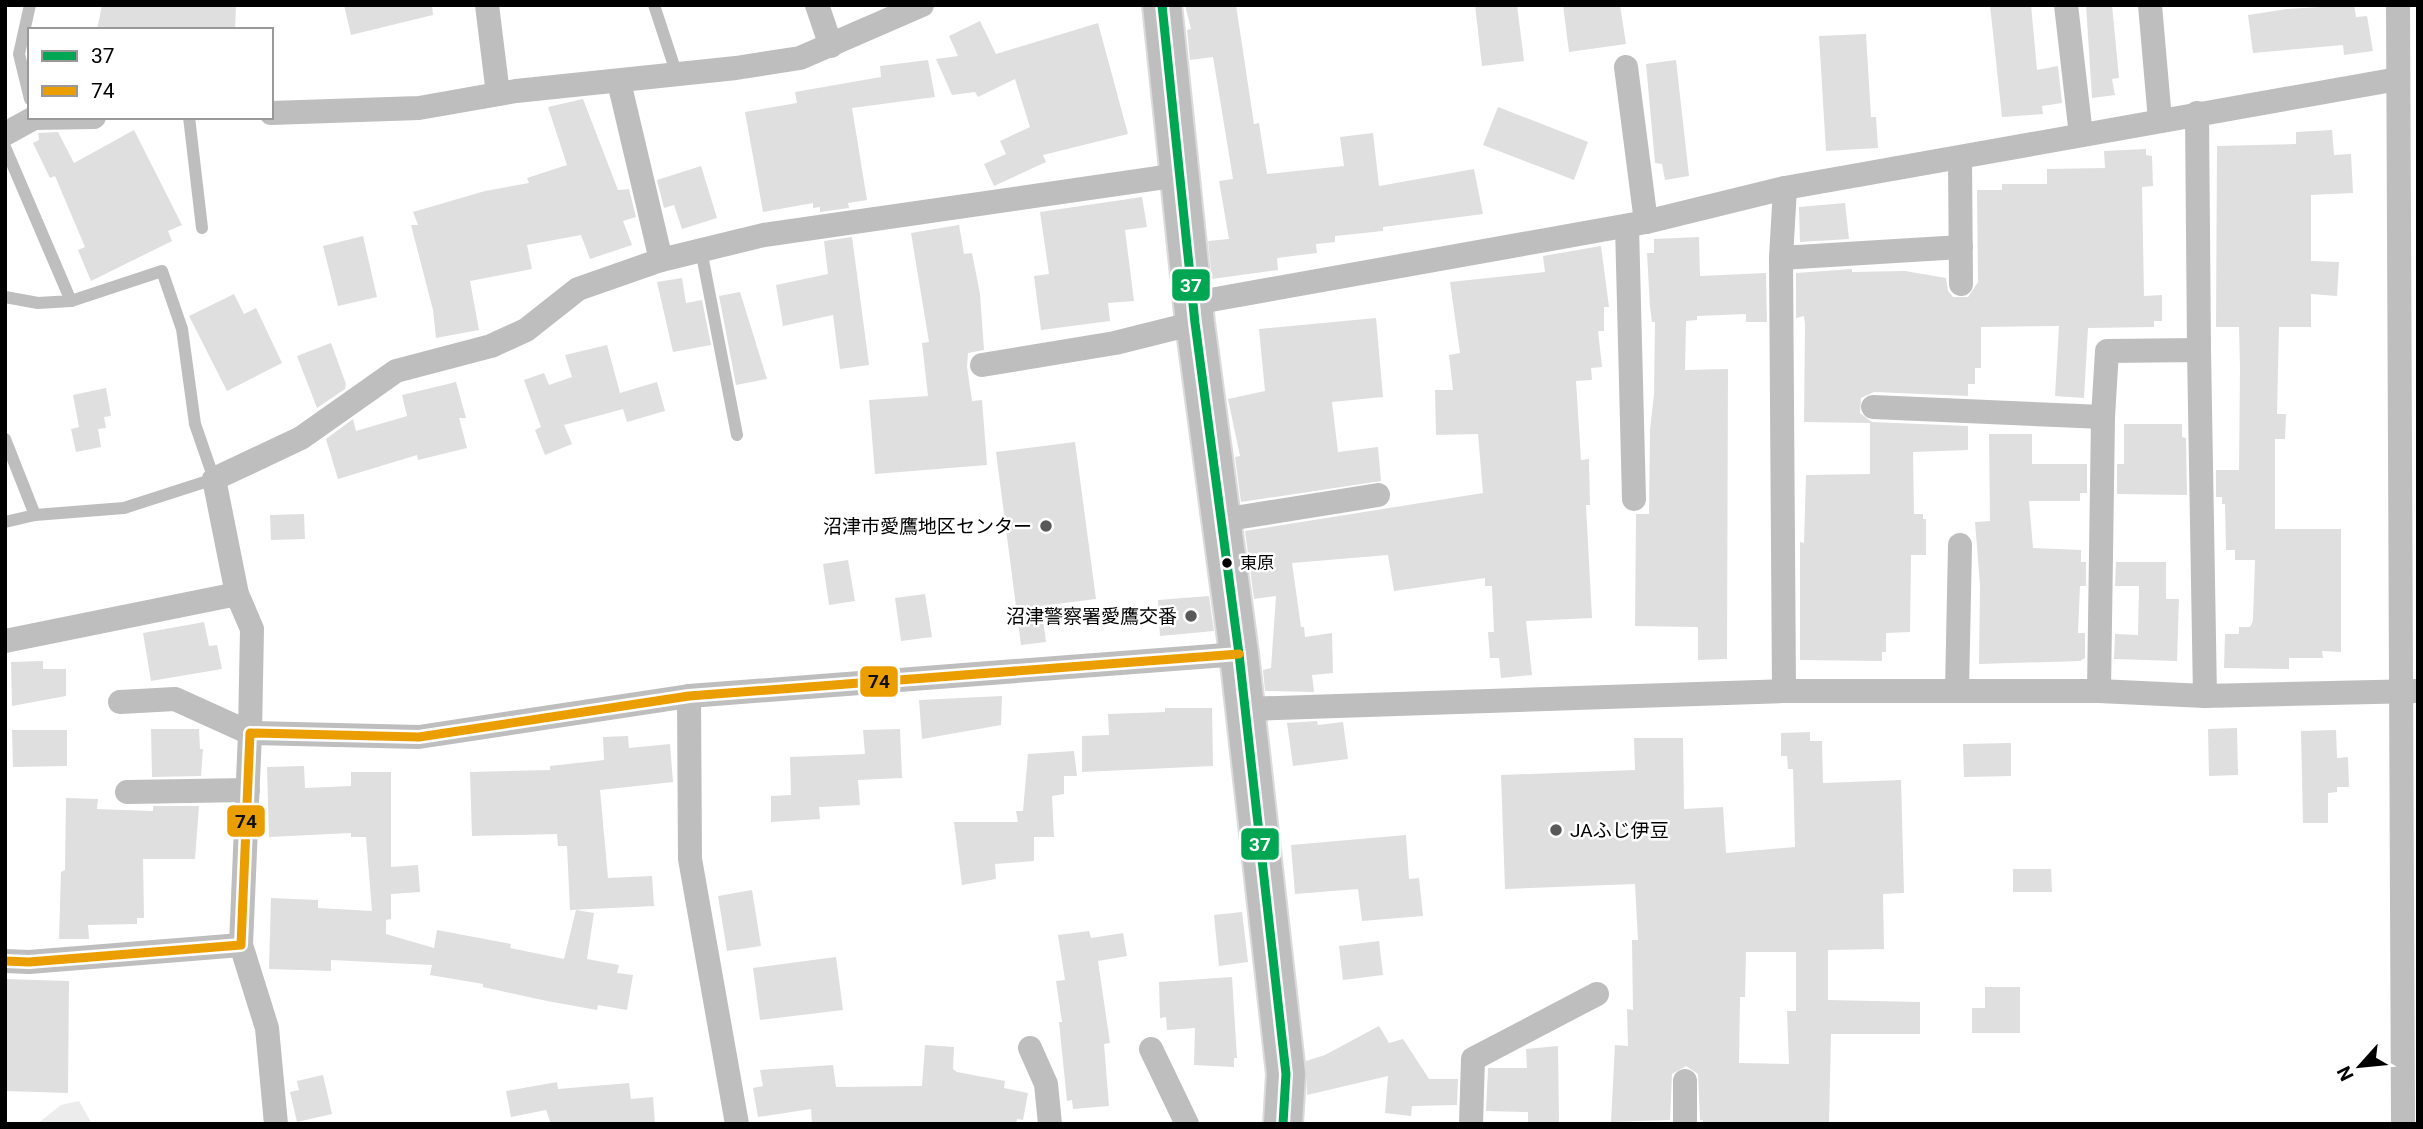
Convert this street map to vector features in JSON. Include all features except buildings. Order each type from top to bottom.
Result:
[{"type":"main road","points":[[1161,5],[1194,313],[1240,654],[1286,1074],[1283,1124]]},
{"type":"street","points":[[487,5],[498,94]]},
{"type":"street","points":[[817,5],[831,46]]},
{"type":"street","points":[[273,113],[419,108],[498,94],[677,76],[800,58],[922,5]]},
{"type":"street","points":[[2066,5],[2081,135]]},
{"type":"street","points":[[2150,5],[2160,120]]},
{"type":"street","points":[[2398,5],[2409,691],[2403,1124]]},
{"type":"street","points":[[1626,66],[1637,224],[1634,499]]},
{"type":"street","points":[[982,365],[1115,343],[1194,313],[1637,224],[1785,188],[2398,79]]},
{"type":"street","points":[[618,82],[661,260]]},
{"type":"street","points":[[2197,113],[2205,696]]},
{"type":"street","points":[[5,134],[32,119]]},
{"type":"street","points":[[1960,159],[1961,284]]},
{"type":"street","points":[[276,1124],[267,1028],[241,945],[252,629],[237,594],[214,479],[301,438],[396,371],[491,346],[526,330],[578,289],[661,260],[764,235],[1179,175]]},
{"type":"street","points":[[1784,691],[1781,258],[1785,188]]},
{"type":"street","points":[[1781,258],[1961,247]]},
{"type":"street","points":[[2099,691],[2103,416],[2107,351],[2199,350]]},
{"type":"street","points":[[1873,407],[2103,416]]},
{"type":"street","points":[[1222,520],[1378,495]]},
{"type":"street","points":[[1957,691],[1960,545]]},
{"type":"street","points":[[5,641],[237,594]]},
{"type":"street","points":[[120,702],[175,699],[250,733],[419,737],[688,696],[1240,654]]},
{"type":"street","points":[[1246,709],[1784,691],[2099,691],[2205,696],[2409,691]]},
{"type":"street","points":[[688,696],[690,859],[737,1124]]},
{"type":"street","points":[[127,792],[248,790]]},
{"type":"street","points":[[5,961],[29,962],[241,945]]},
{"type":"street","points":[[1471,1124],[1473,1059],[1597,994]]},
{"type":"street","points":[[1030,1048],[1046,1084],[1050,1124]]},
{"type":"street","points":[[1151,1049],[1187,1124]]},
{"type":"street","points":[[1685,1081],[1685,1124]]},
{"type":"lane","points":[[28,91],[19,54],[30,5]]},
{"type":"lane","points":[[654,5],[677,76]]},
{"type":"lane","points":[[189,119],[201,228]]},
{"type":"lane","points":[[5,147],[71,301]]},
{"type":"lane","points":[[701,250],[737,435]]},
{"type":"lane","points":[[5,298],[38,303],[71,301],[162,271],[182,329],[195,424],[214,479],[124,508],[35,515],[5,522]]},
{"type":"lane","points":[[5,439],[35,515]]},
{"type":"shaded area","points":[[79,1101],[92,1124],[37,1124],[61,1105]]},
{"type":"transit line","name":"37","points":[[1162,5],[1195,323],[1239,654],[1286,1074],[1283,1124]]},
{"type":"transit line","name":"74","points":[[5,961],[29,962],[241,945],[250,733],[419,737],[689,696],[1239,654]]},
{"type":"place","name":"沼津市愛鷹地区センター","points":[[1046,526]]},
{"type":"place","name":"東原","points":[[1227,563]]},
{"type":"place","name":"沼津警察署愛鷹交番","points":[[1191,616]]},
{"type":"place","name":"JAふじ伊豆","points":[[1556,830]]}]
